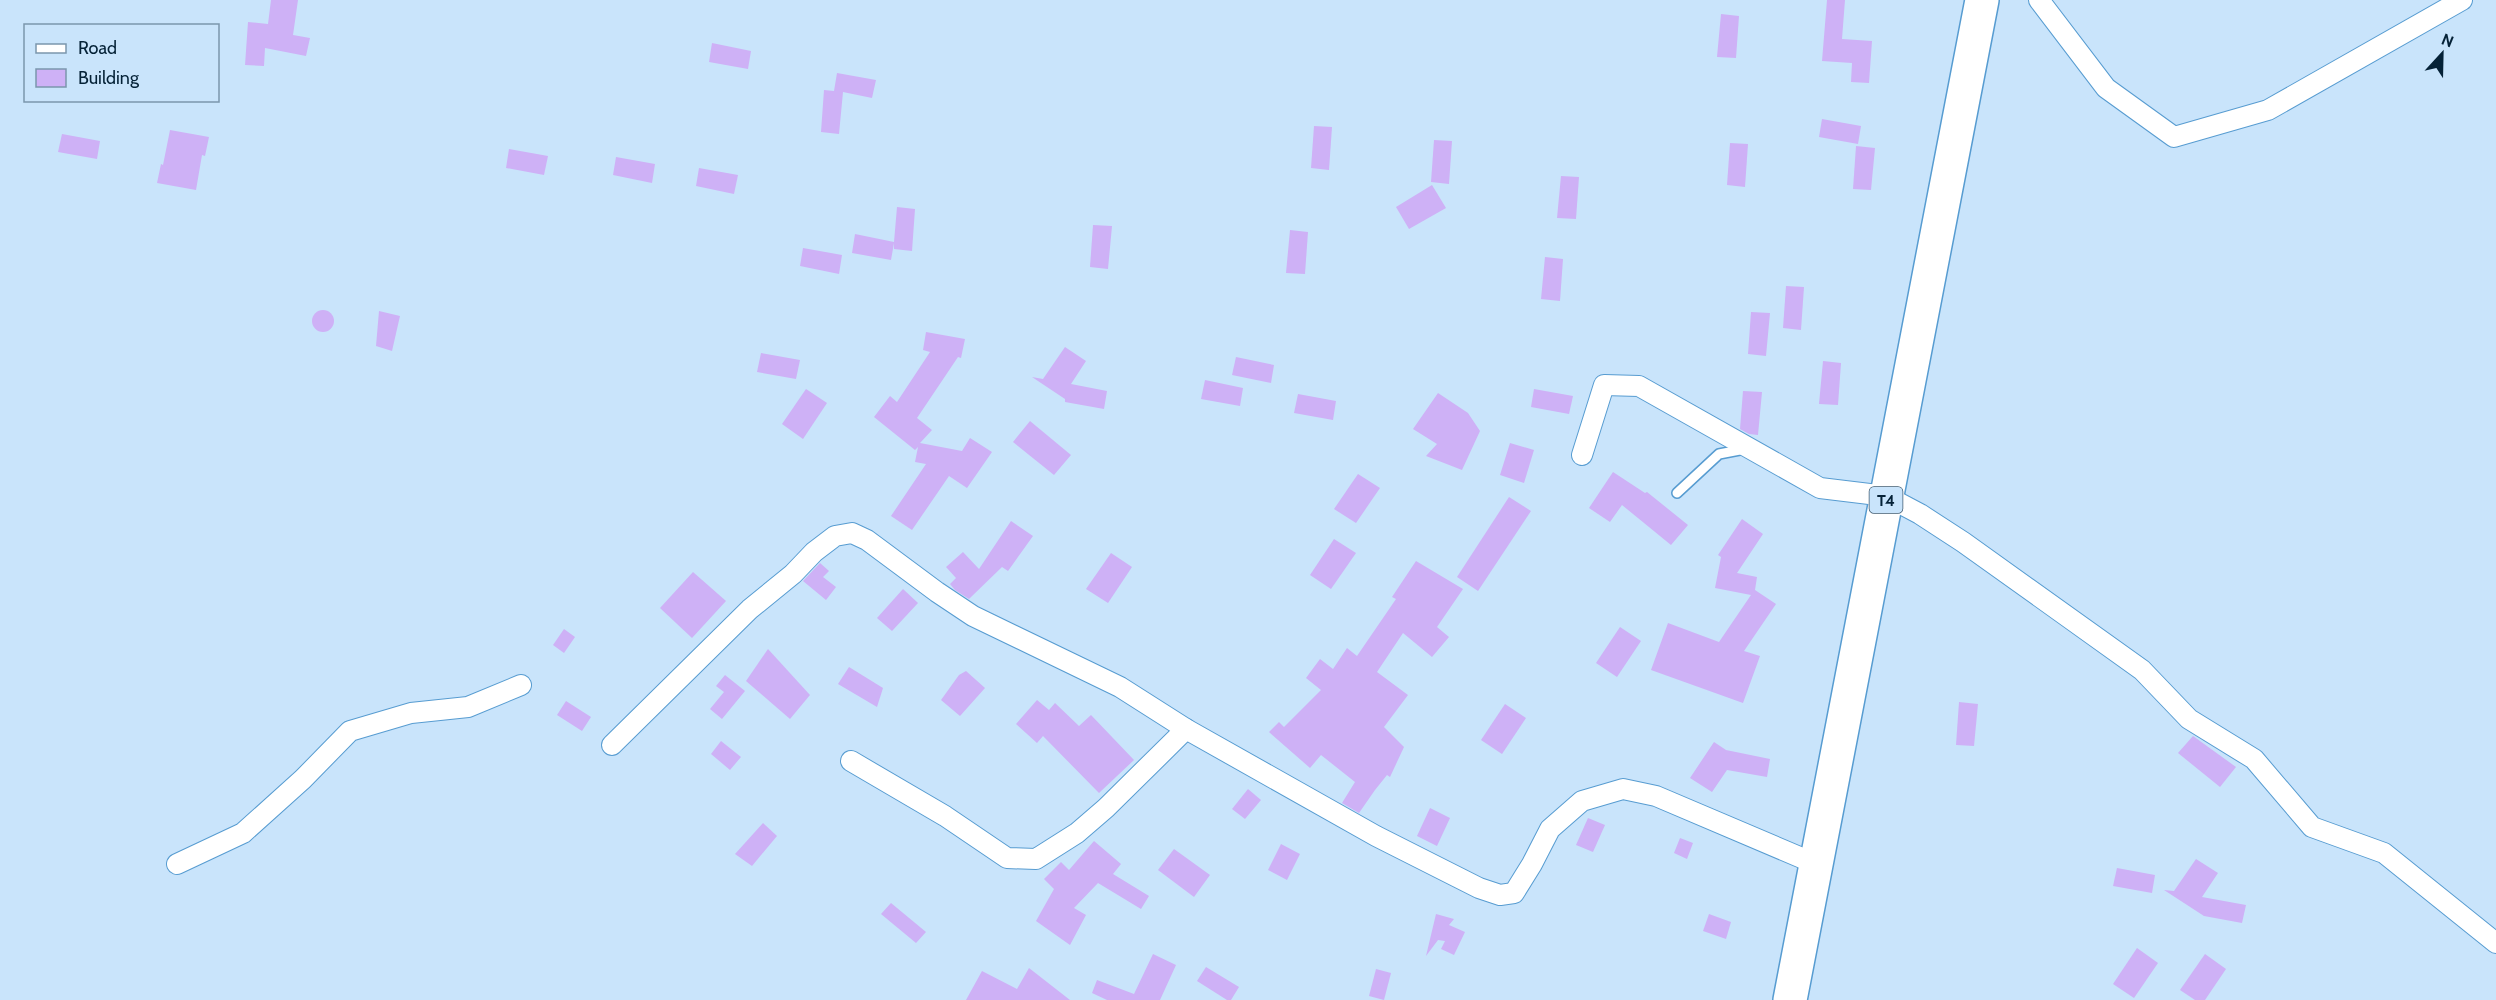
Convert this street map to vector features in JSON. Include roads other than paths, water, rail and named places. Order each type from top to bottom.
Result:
[{"type":"highway","name":"T4","points":[[1790,1000],[1982,0]]},
{"type":"street","points":[[2039,0],[2106,88],[2174,137],[2268,110],[2462,0]]},
{"type":"street","points":[[1582,455],[1604,385],[1639,386],[1820,489],[1886,496],[1963,542],[2142,670],[2189,719],[2254,759],[2312,827],[2384,853],[2496,943]]},
{"type":"street","points":[[612,745],[750,609],[793,574],[814,552],[835,536],[852,533],[867,540],[973,616],[1120,687],[1186,729],[1376,836],[1479,888],[1500,895],[1514,893],[1550,829],[1582,801],[1623,789],[1656,796],[1816,864]]},
{"type":"street","points":[[177,864],[243,833],[303,779],[350,731],[411,713],[468,707],[521,685]]},
{"type":"street","points":[[851,761],[945,816],[1007,858],[1036,859],[1077,833],[1106,808],[1186,729]]},
{"type":"lane","points":[[1677,493],[1719,454],[1747,448]]}]
